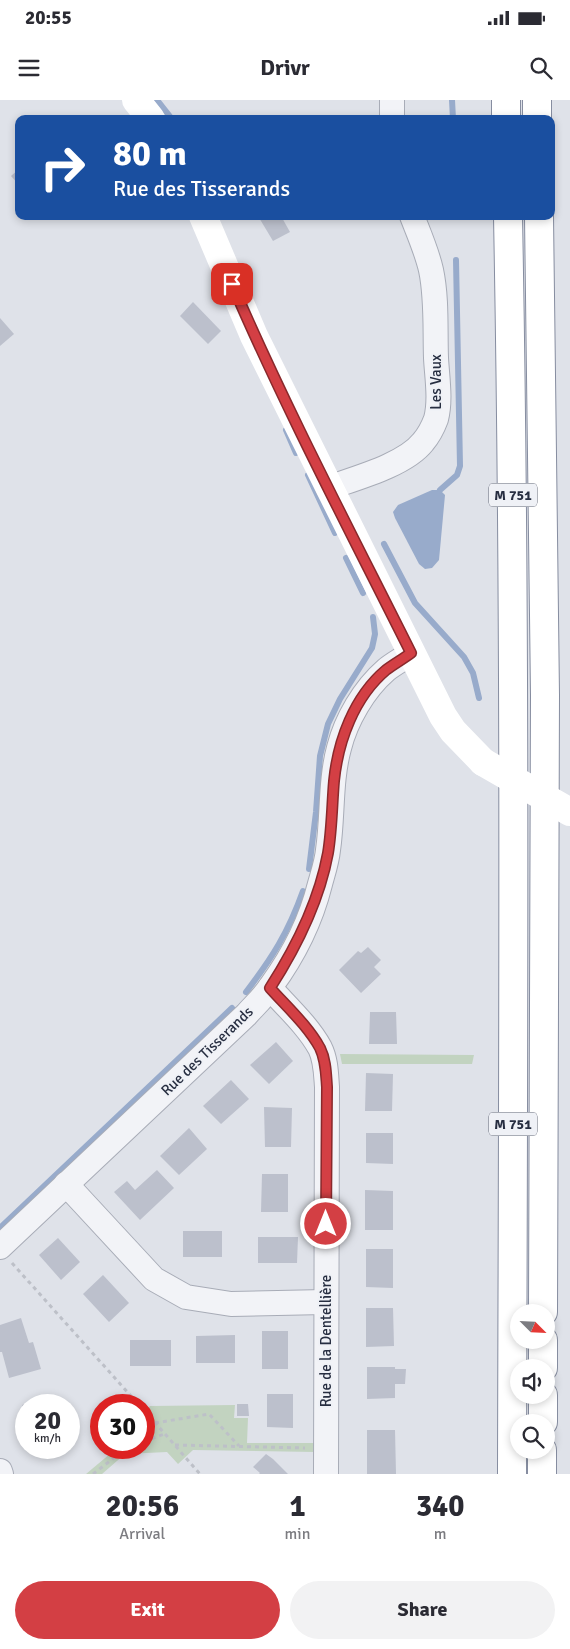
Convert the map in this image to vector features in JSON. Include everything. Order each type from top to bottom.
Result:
[{"type":"main road","points":[[136,100],[148,115]]},
{"type":"main road","points":[[506,100],[506,115]]},
{"type":"main road","points":[[537,100],[537,115]]},
{"type":"main road","points":[[205,220],[254,336],[443,716],[453,731],[483,762],[570,812]]},
{"type":"main road","name":"M 751","points":[[508,220],[514,695],[512,1474]]},
{"type":"main road","name":"M 751","points":[[539,220],[545,694],[543,1304]]},
{"type":"main road","points":[[542,1459],[542,1474]]},
{"type":"street","points":[[392,100],[392,115]]},
{"type":"street","name":"Les Vaux","points":[[328,488],[400,460],[413,452],[427,436],[436,418],[438,401],[432,280],[425,251],[413,220]]},
{"type":"street","name":"Rue des Tisserands","points":[[3,1252],[66,1184],[246,1015],[270,988],[291,956],[306,924],[320,886],[328,851],[334,778],[339,748],[347,725],[371,686],[386,670],[411,653]]},
{"type":"street","name":"Rue de la Dentellière","points":[[270,988],[310,1034],[321,1050],[326,1068],[326,1474]]},
{"type":"street","points":[[66,1184],[154,1279],[186,1297],[231,1304],[326,1302]]},
{"type":"path","points":[[3,1252],[129,1394]]},
{"type":"path","points":[[155,1423],[208,1414],[239,1446]]},
{"type":"path","points":[[155,1423],[200,1474]]},
{"type":"path","points":[[155,1437],[165,1434]]},
{"type":"path","points":[[175,1445],[326,1448]]},
{"type":"path","points":[[93,1474],[113,1459]]},
{"type":"green space","points":[[340,1054],[474,1055],[472,1064],[342,1064]]},
{"type":"green space","points":[[235,1405],[234,1418],[248,1418],[247,1443],[315,1443],[315,1452],[193,1450],[178,1464],[167,1452],[155,1453],[155,1406]]},
{"type":"green space","points":[[104,1459],[119,1459],[102,1474],[86,1474]]},
{"type":"water","points":[[432,490],[440,490],[445,495],[439,560],[432,568],[425,569],[419,564],[393,512],[398,505]]},
{"type":"building","points":[[15,172],[15,180],[11,176]]},
{"type":"building","points":[[260,220],[283,220],[290,232],[273,241]]},
{"type":"building","points":[[193,302],[221,331],[208,344],[180,316]]},
{"type":"building","points":[[0,318],[14,334],[0,346]]},
{"type":"building","points":[[368,947],[381,960],[374,967],[381,974],[361,993],[339,970],[358,951],[361,953]]},
{"type":"building","points":[[370,1012],[396,1012],[397,1044],[369,1044]]},
{"type":"building","points":[[276,1042],[293,1061],[269,1084],[250,1065]]},
{"type":"building","points":[[366,1073],[393,1074],[392,1111],[365,1111]]},
{"type":"building","points":[[231,1080],[249,1099],[221,1124],[203,1106]]},
{"type":"building","points":[[264,1107],[292,1108],[291,1147],[265,1147]]},
{"type":"building","points":[[189,1128],[207,1149],[179,1175],[160,1156]]},
{"type":"building","points":[[366,1133],[393,1133],[393,1164],[366,1163]]},
{"type":"building","points":[[157,1170],[174,1188],[140,1220],[114,1192],[127,1181],[135,1190]]},
{"type":"building","points":[[262,1174],[288,1174],[288,1212],[261,1212]]},
{"type":"building","points":[[365,1190],[393,1191],[393,1230],[365,1230]]},
{"type":"building","points":[[183,1231],[222,1231],[222,1257],[183,1257]]},
{"type":"building","points":[[258,1237],[298,1237],[297,1263],[258,1263]]},
{"type":"building","points":[[58,1238],[80,1262],[61,1280],[39,1255]]},
{"type":"building","points":[[366,1249],[393,1249],[393,1288],[366,1287]]},
{"type":"building","points":[[103,1275],[129,1303],[109,1322],[83,1294]]},
{"type":"building","points":[[366,1308],[393,1308],[394,1346],[366,1347]]},
{"type":"building","points":[[21,1318],[29,1343],[33,1342],[41,1369],[9,1378],[2,1352],[0,1352],[0,1325]]},
{"type":"building","points":[[262,1331],[288,1331],[288,1369],[262,1369]]},
{"type":"building","points":[[235,1335],[235,1363],[196,1363],[196,1336]]},
{"type":"building","points":[[130,1340],[171,1340],[171,1366],[130,1366]]},
{"type":"building","points":[[367,1367],[406,1369],[405,1384],[395,1384],[395,1398],[367,1399]]},
{"type":"building","points":[[267,1394],[293,1394],[293,1428],[267,1427]]},
{"type":"building","points":[[237,1404],[248,1404],[249,1416],[237,1416]]},
{"type":"building","points":[[367,1430],[395,1430],[396,1474],[367,1474]]},
{"type":"building","points":[[266,1454],[288,1474],[259,1474],[253,1467]]},
{"type":"waterway","points":[[157,100],[169,115]]},
{"type":"waterway","points":[[452,100],[453,115]]},
{"type":"waterway","points":[[440,490],[457,475],[460,466],[456,260]]},
{"type":"waterway","points":[[286,430],[296,453]]},
{"type":"waterway","points":[[308,475],[335,533]]},
{"type":"waterway","points":[[384,544],[415,603],[464,657],[473,673],[479,698]]},
{"type":"waterway","points":[[346,558],[363,593]]},
{"type":"waterway","points":[[309,869],[320,756],[328,724],[340,699],[372,648],[375,634],[373,617]]},
{"type":"waterway","points":[[246,992],[279,944],[303,891]]},
{"type":"waterway","points":[[0,1228],[232,1008]]},
{"type":"route","points":[[232,284],[278,387],[411,653],[386,670],[371,686],[347,725],[339,748],[334,778],[328,851],[320,886],[306,924],[291,956],[270,988],[310,1034],[321,1050],[326,1068],[326,1224]]}]
